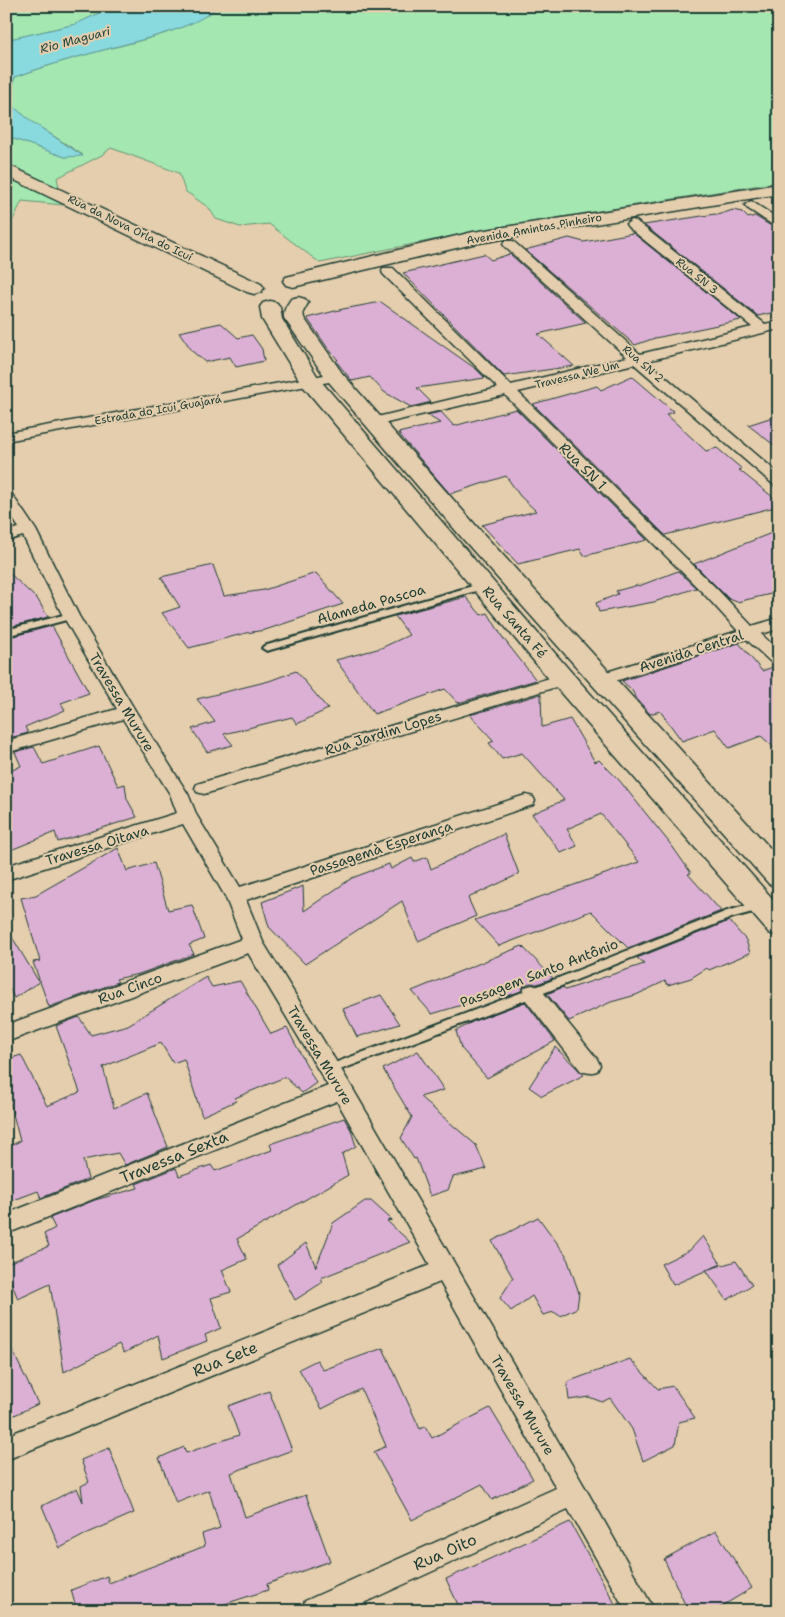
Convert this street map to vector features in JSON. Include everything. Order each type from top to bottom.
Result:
[{"type":"street","name":"Rua da Nova Orla do Icuí","points":[[6,169],[282,287]]},
{"type":"street","name":"Avenida Amintas Pinheiro","points":[[282,287],[473,238],[779,189]]},
{"type":"street","name":"Avenida Amintas Pinheiro","points":[[282,287],[388,271],[509,244],[779,201]]},
{"type":"street","points":[[751,205],[779,225]]},
{"type":"street","name":"Rua SN 3","points":[[632,224],[763,329]]},
{"type":"street","name":"Rua SN 2","points":[[509,244],[638,360],[779,482]]},
{"type":"street","name":"Rua SN 1","points":[[388,271],[711,592],[748,633],[779,660]]},
{"type":"street","points":[[282,287],[280,307],[270,307],[254,301],[251,292],[282,287]]},
{"type":"street","name":"Rua Santa Fé","points":[[282,287],[294,318],[335,376],[471,534],[779,877]]},
{"type":"street","name":"Rua Santa Fé","points":[[270,307],[272,319],[310,382],[563,679],[779,925]]},
{"type":"street","name":"Travessa We Um","points":[[374,422],[508,392],[779,325]]},
{"type":"street","name":"Estrada do Icuí Guajará","points":[[6,437],[335,376]]},
{"type":"street","name":"Travessa Murure","points":[[6,496],[28,530],[70,616],[127,712],[179,794],[188,816],[235,896],[253,943],[328,1070],[342,1090],[641,1611]]},
{"type":"street","points":[[6,536],[28,530]]},
{"type":"street","points":[[444,541],[471,534]]},
{"type":"street","name":"Avenida Central","points":[[603,679],[779,623]]},
{"type":"street","name":"Rua Jardim Lopes","points":[[204,788],[563,679]]},
{"type":"street","points":[[6,747],[127,712]]},
{"type":"street","name":"Passagemà Esperança","points":[[235,896],[526,801]]},
{"type":"street","name":"Travessa Oitava","points":[[6,873],[188,816]]},
{"type":"street","name":"Rua Cinco","points":[[6,1034],[253,943]]},
{"type":"street","points":[[532,993],[589,1065]]},
{"type":"street","name":"Travessa Sexta","points":[[6,1224],[342,1090]]},
{"type":"street","name":"Rua Sete","points":[[6,1448],[444,1270]]},
{"type":"street","name":"Rua Oito","points":[[315,1611],[574,1493]]},
{"type":"lane","name":"Alameda Pascoa","points":[[267,648],[483,586]]},
{"type":"lane","points":[[6,633],[70,616]]},
{"type":"lane","name":"Passagem Santo Antônio","points":[[328,1070],[532,993],[731,914],[762,906]]},
{"type":"green space","points":[[6,6],[114,6],[76,24],[6,40]]},
{"type":"green space","points":[[218,6],[779,6],[779,182],[487,229],[320,263],[269,224],[240,227],[216,219],[209,208],[185,191],[179,173],[111,148],[102,155],[57,178],[63,205],[22,201],[6,234],[6,136],[65,157],[83,155],[32,122],[9,103],[15,77],[65,61],[161,35],[194,22]]},
{"type":"water","name":"Rio Maguari","points":[[114,6],[218,6],[196,21],[166,33],[72,58],[15,77],[9,103],[32,122],[83,156],[65,157],[6,136],[6,40],[76,24]]},
{"type":"building","points":[[733,210],[742,212],[748,218],[755,216],[779,231],[779,311],[758,316],[644,225],[717,215]]},
{"type":"building","points":[[633,233],[741,320],[655,338],[635,345],[525,250],[569,238],[584,242]]},
{"type":"building","points":[[484,254],[491,260],[510,254],[586,323],[538,334],[574,366],[504,376],[403,273]]},
{"type":"building","points":[[381,302],[476,369],[485,378],[417,388],[431,402],[411,407],[384,392],[370,377],[352,381],[307,318]]},
{"type":"building","points":[[221,323],[238,338],[252,335],[262,349],[264,361],[236,367],[230,357],[205,362],[193,352],[179,332]]},
{"type":"building","points":[[632,376],[674,412],[666,414],[706,451],[717,448],[742,469],[739,470],[779,502],[779,506],[665,535],[533,404],[597,386],[601,390]]},
{"type":"building","points":[[516,409],[647,540],[584,556],[580,549],[518,564],[482,525],[536,511],[520,496],[506,476],[450,494],[398,433],[440,423],[427,415],[441,412],[454,426]]},
{"type":"building","points":[[779,415],[779,449],[748,425]]},
{"type":"building","points":[[779,530],[779,592],[737,602],[729,599],[694,564]]},
{"type":"building","points":[[213,565],[224,596],[264,590],[316,573],[343,604],[265,630],[189,648],[162,613],[180,607],[161,577]]},
{"type":"building","points":[[6,570],[38,600],[48,617],[6,628]]},
{"type":"building","points":[[678,571],[696,588],[654,602],[599,612],[596,603],[618,594],[616,591],[639,586]]},
{"type":"building","points":[[466,597],[481,615],[488,613],[503,638],[536,680],[458,703],[445,689],[374,714],[336,660],[381,648],[409,635],[395,616]]},
{"type":"building","points":[[52,626],[89,693],[61,703],[65,710],[25,727],[28,733],[9,738],[8,734],[6,735],[6,692],[8,695],[12,694],[6,676],[6,638]]},
{"type":"building","points":[[739,643],[762,671],[773,667],[776,688],[779,687],[779,752],[761,736],[729,748],[715,729],[682,741],[660,711],[650,714],[631,689],[622,681]]},
{"type":"building","points":[[296,671],[328,709],[297,724],[292,717],[224,734],[233,745],[207,752],[192,729],[215,722],[197,699],[269,681]]},
{"type":"building","points":[[541,694],[542,727],[570,719],[595,762],[599,760],[619,780],[672,846],[691,873],[688,874],[721,911],[628,948],[591,911],[499,946],[475,920],[639,862],[601,814],[567,829],[577,846],[561,853],[532,814],[564,800],[522,753],[502,759],[489,743],[494,741],[470,715]]},
{"type":"building","points":[[99,746],[118,786],[125,784],[127,799],[137,817],[58,842],[55,832],[6,852],[6,773],[21,766],[15,752],[34,747],[43,764]]},
{"type":"building","points":[[504,834],[519,874],[468,898],[476,916],[418,941],[402,901],[305,964],[269,927],[262,902],[303,886],[304,911],[352,878],[389,864],[391,869],[412,858],[414,862],[427,857],[431,869]]},
{"type":"building","points":[[118,848],[127,871],[154,863],[168,910],[192,905],[204,939],[189,945],[194,954],[139,974],[116,979],[118,982],[49,1007],[33,962],[40,961],[21,898],[36,895]]},
{"type":"building","points":[[729,921],[746,940],[750,953],[709,970],[707,968],[691,978],[668,985],[665,981],[636,995],[611,1002],[569,1021],[547,994],[563,987],[565,990],[644,964],[637,958]]},
{"type":"building","points":[[6,927],[39,982],[14,998],[6,981]]},
{"type":"building","points":[[522,946],[553,978],[537,984],[524,985],[521,991],[500,999],[498,994],[432,1014],[412,991]]},
{"type":"building","points":[[206,977],[212,987],[240,981],[271,1034],[287,1028],[316,1083],[302,1093],[285,1077],[235,1098],[236,1101],[202,1116],[184,1059],[173,1063],[161,1043],[103,1067],[114,1108],[147,1093],[168,1147],[125,1165],[118,1153],[83,1160],[88,1179],[41,1198],[38,1191],[6,1203],[6,1148],[20,1141],[6,1087],[6,1060],[21,1055],[47,1106],[80,1092],[56,1026],[79,1017],[91,1035],[128,1025]]},
{"type":"building","points":[[381,995],[400,1024],[357,1037],[343,1009]]},
{"type":"building","points":[[525,1002],[555,1041],[487,1078],[461,1048],[456,1031],[474,1021]]},
{"type":"building","points":[[555,1047],[584,1075],[542,1096],[529,1087]]},
{"type":"building","points":[[418,1051],[444,1090],[420,1097],[476,1145],[486,1169],[453,1177],[448,1190],[430,1196],[416,1158],[414,1159],[401,1138],[412,1117],[383,1069]]},
{"type":"building","points":[[344,1118],[351,1130],[356,1146],[342,1154],[348,1175],[237,1239],[247,1259],[222,1270],[231,1292],[211,1298],[221,1328],[205,1335],[207,1341],[163,1358],[158,1335],[124,1353],[119,1344],[64,1372],[50,1284],[18,1299],[6,1269],[6,1264],[49,1246],[44,1234],[55,1228],[50,1218],[95,1200],[138,1188],[136,1184],[176,1168],[179,1176],[211,1165],[215,1171],[272,1150],[270,1144]]},
{"type":"building","points":[[365,1201],[371,1201],[392,1220],[387,1221],[410,1242],[321,1278],[323,1282],[295,1300],[277,1265],[306,1243],[316,1267],[333,1223]]},
{"type":"building","points":[[538,1217],[566,1255],[579,1293],[577,1308],[560,1316],[554,1312],[543,1315],[532,1296],[511,1311],[500,1298],[513,1278],[492,1241]]},
{"type":"building","points":[[703,1236],[721,1264],[673,1285],[661,1264],[690,1250]]},
{"type":"building","points":[[736,1261],[752,1285],[727,1300],[706,1270]]},
{"type":"building","points":[[6,1337],[38,1404],[6,1419]]},
{"type":"building","points":[[383,1348],[420,1429],[425,1426],[432,1438],[490,1408],[533,1479],[492,1500],[482,1484],[412,1520],[374,1452],[386,1446],[361,1389],[322,1409],[299,1369],[317,1360],[323,1370]]},
{"type":"building","points":[[630,1359],[658,1389],[673,1386],[695,1418],[679,1422],[675,1445],[643,1461],[632,1429],[610,1398],[602,1402],[589,1397],[569,1400],[567,1382]]},
{"type":"building","points":[[269,1391],[292,1450],[231,1473],[245,1517],[306,1495],[330,1561],[267,1584],[268,1590],[203,1611],[77,1611],[71,1590],[107,1576],[109,1583],[205,1546],[202,1534],[220,1528],[209,1490],[176,1503],[159,1458],[184,1447],[186,1453],[239,1435],[228,1406]]},
{"type":"building","points":[[109,1448],[134,1513],[88,1533],[60,1548],[42,1506],[77,1488],[83,1502],[81,1486],[89,1482],[81,1460]]},
{"type":"building","points":[[570,1522],[619,1611],[461,1611],[446,1579]]},
{"type":"building","points":[[716,1531],[752,1588],[714,1611],[688,1611],[664,1559]]}]
